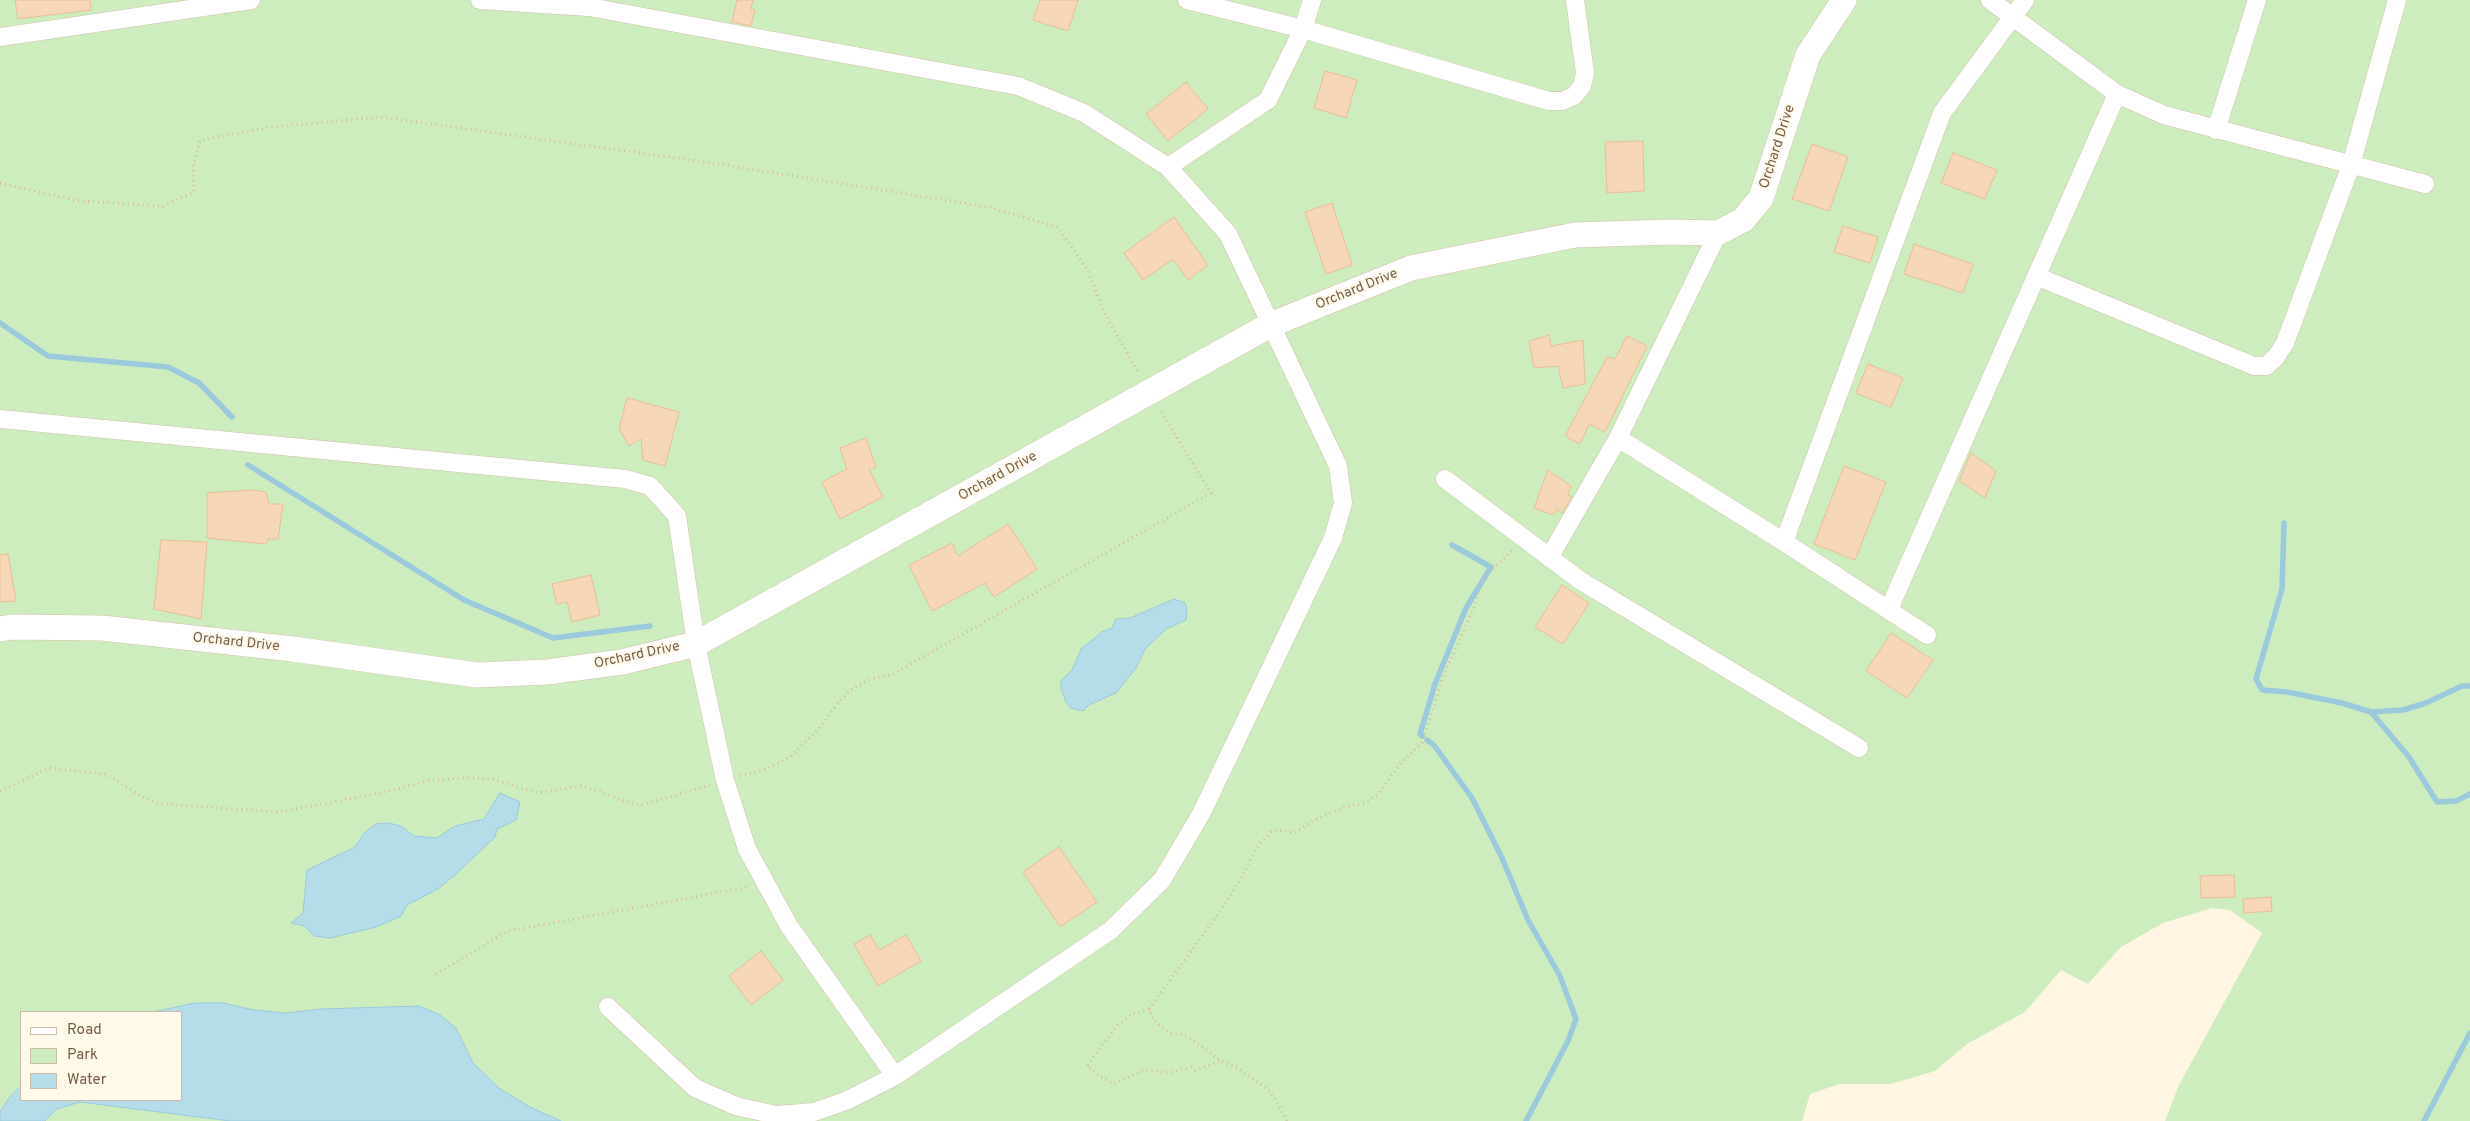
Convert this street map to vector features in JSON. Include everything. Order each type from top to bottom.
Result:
[{"type":"street","points":[[0,36],[251,0]]},
{"type":"street","points":[[480,0],[589,7],[1018,86],[1084,113],[1168,167],[1228,234],[1338,466],[1343,503],[1334,538],[1201,814],[1162,880],[1111,930],[895,1076],[848,1100],[814,1112],[776,1115],[736,1106],[695,1088],[608,1007]]},
{"type":"street","points":[[1187,0],[1303,29],[1549,102],[1562,101],[1574,96],[1582,86],[1585,73],[1575,0]]},
{"type":"street","points":[[1168,167],[1268,100],[1303,29],[1312,0]]},
{"type":"street","name":"Orchard Drive","points":[[0,629],[12,627],[102,628],[293,649],[478,675],[547,672],[622,662],[696,644],[1270,325],[1421,266],[1575,235],[1669,232],[1718,234],[1743,220],[1761,198],[1808,55],[1844,0]]},
{"type":"street","points":[[1990,0],[2117,94],[2164,115],[2425,184]]},
{"type":"street","points":[[1784,542],[1942,113],[2024,0]]},
{"type":"street","points":[[2216,130],[2258,0]]},
{"type":"street","points":[[2036,276],[2254,366],[2266,366],[2276,357],[2285,343],[2350,165],[2397,0]]},
{"type":"street","points":[[1889,609],[2117,94]]},
{"type":"street","points":[[1549,558],[1618,438],[1718,234]]},
{"type":"street","points":[[0,419],[625,479],[650,486],[678,516],[696,644],[725,780],[747,849],[789,926],[895,1076]]},
{"type":"street","points":[[1618,438],[1784,542],[1927,635]]},
{"type":"street","points":[[1445,479],[1581,581],[1860,748]]},
{"type":"path","points":[[0,183],[80,201],[163,206],[194,192],[193,167],[200,140],[272,127],[380,116],[719,164],[988,207],[1058,227],[1088,271],[1104,312],[1149,392],[1211,493],[893,674],[868,680],[851,690],[838,703],[822,725],[791,756],[767,769],[642,805],[622,801],[600,790],[581,786],[538,793],[492,779],[454,778],[427,781],[380,793],[280,812],[160,804],[144,798],[106,774],[49,768],[0,791]]},
{"type":"path","points":[[1221,1061],[1196,1070],[1191,1067],[1168,1073],[1145,1070],[1114,1084],[1087,1066],[1115,1028],[1132,1014],[1149,1009],[1239,882],[1257,847],[1271,832],[1279,830],[1295,834],[1313,821],[1344,807],[1364,803],[1377,795],[1402,762],[1422,743],[1443,678],[1474,607],[1482,579],[1525,539]]},
{"type":"path","points":[[436,974],[508,931],[766,883]]},
{"type":"path","points":[[1149,1009],[1153,1019],[1165,1030],[1172,1034],[1181,1034],[1193,1040],[1221,1061],[1238,1068],[1270,1091],[1287,1121]]},
{"type":"green space","points":[[0,0],[2470,0],[2470,1121],[2165,1121],[2179,1085],[2262,933],[2230,910],[2212,908],[2163,923],[2121,947],[2088,984],[2061,970],[2025,1012],[1967,1044],[1935,1071],[1891,1084],[1839,1084],[1810,1094],[1802,1121],[0,1121]]},
{"type":"water","points":[[1174,599],[1185,603],[1187,610],[1186,620],[1166,629],[1145,649],[1136,668],[1116,693],[1089,705],[1083,711],[1071,708],[1066,702],[1061,689],[1061,681],[1072,670],[1081,649],[1102,632],[1112,628],[1116,619],[1130,618]]},
{"type":"water","points":[[500,793],[520,802],[516,820],[497,829],[495,837],[455,875],[438,889],[407,905],[401,916],[376,927],[330,938],[314,936],[304,926],[291,923],[303,913],[307,870],[355,847],[364,833],[376,824],[389,823],[401,826],[414,836],[437,838],[455,826],[484,819]]},
{"type":"water","points":[[195,1003],[223,1003],[254,1010],[286,1013],[321,1009],[419,1006],[440,1015],[456,1028],[473,1063],[499,1088],[530,1107],[561,1121],[230,1121],[80,1102],[57,1109],[45,1121],[0,1121],[0,1112],[9,1098],[20,1087],[20,1101],[182,1101],[182,1011],[158,1011]]},
{"type":"building","points":[[15,0],[90,0],[91,10],[18,19]]},
{"type":"building","points":[[737,0],[753,0],[751,9],[755,10],[751,26],[732,22]]},
{"type":"building","points":[[1040,0],[1078,0],[1068,31],[1033,20]]},
{"type":"building","points":[[1325,71],[1357,80],[1346,118],[1314,108]]},
{"type":"building","points":[[1186,82],[1208,109],[1168,141],[1146,114]]},
{"type":"building","points":[[1643,141],[1644,191],[1607,193],[1605,142]]},
{"type":"building","points":[[1812,144],[1848,157],[1829,211],[1792,199]]},
{"type":"building","points":[[1953,153],[1997,170],[1985,199],[1941,183]]},
{"type":"building","points":[[1332,203],[1352,265],[1326,274],[1305,212]]},
{"type":"building","points":[[1174,217],[1208,265],[1188,280],[1173,259],[1143,280],[1124,253]]},
{"type":"building","points":[[1843,226],[1878,237],[1870,263],[1834,252]]},
{"type":"building","points":[[1914,244],[1973,264],[1963,293],[1904,274]]},
{"type":"building","points":[[1549,335],[1551,346],[1583,340],[1585,384],[1563,388],[1558,366],[1534,368],[1529,341]]},
{"type":"building","points":[[1627,336],[1647,346],[1605,432],[1589,424],[1580,444],[1565,436],[1607,357],[1615,359]]},
{"type":"building","points":[[1868,364],[1903,378],[1891,407],[1856,393]]},
{"type":"building","points":[[627,398],[679,412],[665,466],[643,460],[641,439],[629,446],[619,429]]},
{"type":"building","points":[[866,438],[876,467],[869,469],[883,497],[840,519],[822,482],[847,469],[840,448]]},
{"type":"building","points":[[1971,453],[1996,471],[1985,498],[1959,481]]},
{"type":"building","points":[[1844,466],[1886,482],[1855,560],[1814,544]]},
{"type":"building","points":[[1548,470],[1571,486],[1568,495],[1572,497],[1562,513],[1557,509],[1553,515],[1534,508]]},
{"type":"building","points":[[253,490],[266,492],[269,504],[283,504],[278,539],[268,539],[266,544],[207,538],[207,493]]},
{"type":"building","points":[[1008,524],[1037,569],[994,597],[985,583],[932,611],[909,565],[952,543],[958,556]]},
{"type":"building","points":[[161,540],[207,542],[201,619],[154,609]]},
{"type":"building","points":[[8,554],[16,601],[0,602],[0,555]]},
{"type":"building","points":[[591,575],[600,615],[572,622],[567,602],[557,604],[552,584]]},
{"type":"building","points":[[1562,585],[1589,603],[1563,644],[1535,627]]},
{"type":"building","points":[[1891,633],[1933,660],[1907,698],[1866,671]]},
{"type":"building","points":[[1059,847],[1097,902],[1060,927],[1023,872]]},
{"type":"building","points":[[2234,875],[2235,897],[2201,898],[2200,876]]},
{"type":"building","points":[[2271,897],[2272,911],[2244,913],[2243,899]]},
{"type":"building","points":[[870,935],[879,950],[906,935],[921,961],[878,986],[854,944]]},
{"type":"building","points":[[761,951],[783,980],[751,1005],[729,976]]},
{"type":"waterway","points":[[0,323],[48,356],[168,367],[199,383],[232,417]]},
{"type":"waterway","points":[[248,465],[464,600],[553,638],[650,626]]},
{"type":"waterway","points":[[2284,523],[2282,589],[2256,679],[2262,690],[2287,692],[2342,703],[2371,712],[2409,757],[2437,802],[2456,801],[2470,794]]},
{"type":"waterway","points":[[1422,736],[1420,734],[1435,684],[1466,608],[1491,567],[1452,545]]},
{"type":"waterway","points":[[2371,712],[2403,710],[2426,703],[2462,686],[2470,686]]},
{"type":"waterway","points":[[1427,740],[1434,745],[1472,798],[1502,858],[1528,920],[1560,976],[1576,1019],[1568,1041],[1526,1121]]},
{"type":"waterway","points":[[2424,1121],[2470,1033]]}]
